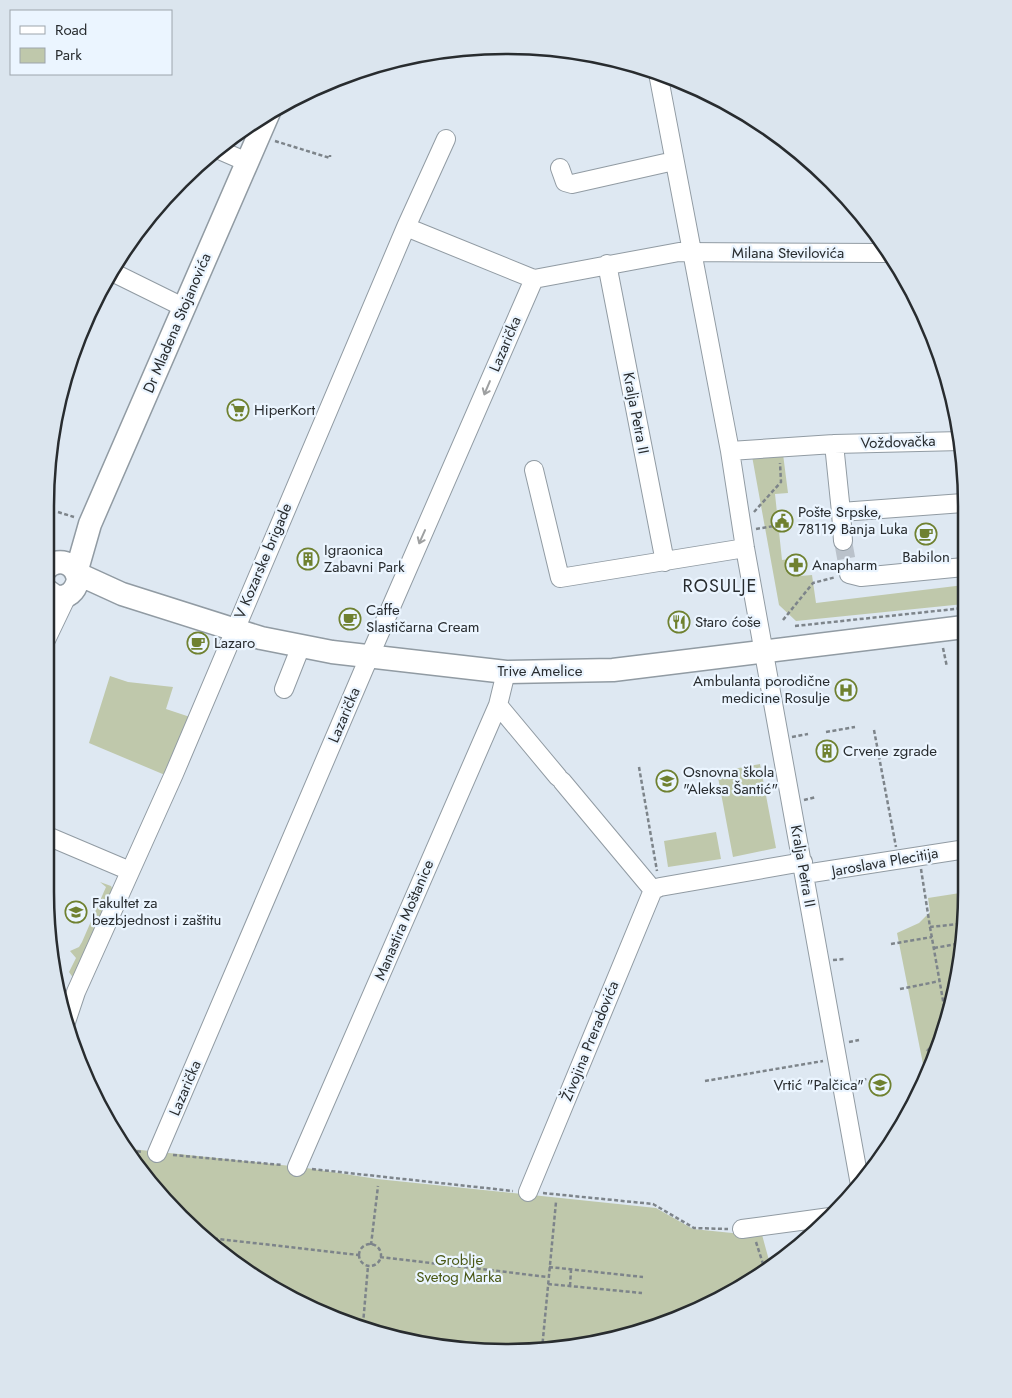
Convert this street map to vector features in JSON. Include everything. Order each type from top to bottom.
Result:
[{"type":"main road","name":"Dr Mladena Stojanovića","points":[[67,596],[77,585],[56,566],[82,526],[183,307],[263,125]]},
{"type":"main road","name":"Trive Amelice","points":[[56,566],[122,594],[234,629],[301,646],[370,657],[506,672],[613,670],[958,628]]},
{"type":"main road","name":"Trive Amelice","points":[[67,596],[94,590],[122,594]]},
{"type":"main road","points":[[54,596],[67,596]]},
{"type":"street","name":"Kralja Petra II","points":[[659,81],[730,451],[745,548],[858,1175]]},
{"type":"street","name":"V Kozarske brigade","points":[[70,1011],[76,992],[174,774],[406,227],[446,139]]},
{"type":"street","points":[[225,152],[247,162]]},
{"type":"street","points":[[560,168],[565,182],[572,184],[674,161]]},
{"type":"street","points":[[406,227],[534,279],[674,252],[691,252]]},
{"type":"street","name":"Milana Stevilovića","points":[[691,252],[881,254]]},
{"type":"street","name":"Kralja Petra II","points":[[607,264],[665,562]]},
{"type":"street","points":[[117,275],[183,307]]},
{"type":"street","name":"Lazarička","points":[[157,1153],[534,279]]},
{"type":"street","name":"Voždovačka","points":[[730,451],[834,444],[953,440]]},
{"type":"street","points":[[834,444],[843,541]]},
{"type":"street","points":[[534,470],[560,578],[745,548]]},
{"type":"street","points":[[841,512],[958,503]]},
{"type":"street","points":[[849,574],[861,577],[958,568]]},
{"type":"street","points":[[54,611],[67,596]]},
{"type":"street","points":[[284,690],[301,646]]},
{"type":"street","name":"Manastira Moštanice","points":[[297,1166],[498,705],[506,672]]},
{"type":"street","points":[[498,705],[656,889],[804,868]]},
{"type":"street","points":[[54,839],[130,871]]},
{"type":"street","name":"Jaroslava Plecitija","points":[[804,868],[898,859],[958,849]]},
{"type":"street","name":"Živojina Preradovića","points":[[528,1192],[656,889]]},
{"type":"street","points":[[747,1228],[819,1218]]},
{"type":"path","points":[[275,141],[330,158],[330,155]]},
{"type":"path","points":[[750,517],[781,482],[779,456]]},
{"type":"path","points":[[58,512],[82,526]]},
{"type":"path","points":[[752,530],[780,525]]},
{"type":"path","points":[[783,620],[812,584],[849,574]]},
{"type":"path","points":[[795,626],[958,609]]},
{"type":"path","points":[[943,648],[947,667]]},
{"type":"path","points":[[826,732],[856,726]]},
{"type":"path","points":[[874,730],[898,859]]},
{"type":"path","points":[[790,737],[808,734]]},
{"type":"path","points":[[639,767],[656,889]]},
{"type":"path","points":[[802,800],[816,797]]},
{"type":"path","points":[[919,856],[944,1005]]},
{"type":"path","points":[[930,927],[957,924]]},
{"type":"path","points":[[891,944],[932,937]]},
{"type":"path","points":[[934,948],[955,945]]},
{"type":"path","points":[[832,960],[844,959]]},
{"type":"path","points":[[900,989],[940,981]]},
{"type":"path","points":[[847,1042],[859,1040]]},
{"type":"path","points":[[927,1052],[930,1049]]},
{"type":"path","points":[[705,1081],[823,1060]]},
{"type":"path","points":[[854,1081],[867,1080]]},
{"type":"path","points":[[136,1151],[297,1166],[379,1178],[653,1204],[694,1228],[747,1228],[763,1264]]},
{"type":"path","points":[[371,1245],[378,1186]]},
{"type":"path","points":[[543,1342],[556,1202]]},
{"type":"path","points":[[216,1239],[359,1255]]},
{"type":"path","points":[[371,1245],[378,1249],[380,1258],[375,1264],[368,1266],[362,1263],[359,1255],[363,1246],[371,1245]]},
{"type":"path","points":[[380,1258],[548,1276]]},
{"type":"path","points":[[363,1321],[368,1266]]},
{"type":"path","points":[[549,1267],[644,1277]]},
{"type":"path","points":[[570,1286],[571,1270]]},
{"type":"path","points":[[548,1284],[642,1293]]},
{"type":"green space","points":[[783,454],[788,493],[775,494],[782,560],[790,559],[792,570],[799,570],[800,576],[812,575],[816,603],[958,586],[958,605],[796,621],[779,605],[752,456]]},
{"type":"green space","points":[[110,676],[128,682],[173,687],[166,709],[190,717],[165,775],[89,743]]},
{"type":"green space","points":[[760,764],[776,848],[733,857],[717,772]]},
{"type":"green space","points":[[716,832],[721,859],[668,867],[664,841]]},
{"type":"green space","points":[[100,882],[111,886],[113,890],[74,979],[69,972],[76,958],[70,951],[79,947],[82,942],[106,887]]},
{"type":"green space","points":[[958,893],[957,922],[950,980],[934,1037],[923,1064],[897,933],[919,923],[930,912],[928,898]]},
{"type":"green space","name":"Groblje Svetog Marka","points":[[134,1149],[300,1167],[377,1179],[656,1208],[693,1229],[742,1234],[761,1231],[769,1260],[732,1284],[706,1298],[651,1320],[594,1336],[536,1343],[476,1343],[447,1340],[418,1336],[361,1320],[306,1298],[280,1284],[231,1251],[186,1212],[147,1167]]},
{"type":"tunnel","points":[[843,541],[849,574]]},
{"type":"place","name":"HiperKort","points":[[238,410]]},
{"type":"place","name":"Pošte Srpske, 78119 Banja Luka","points":[[782,521]]},
{"type":"place","name":"Babilon","points":[[926,534]]},
{"type":"place","name":"Igraonica Zabavni Park","points":[[308,559]]},
{"type":"place","name":"Anapharm","points":[[796,565]]},
{"type":"place","name":"Caffe Slastičarna Cream","points":[[350,619]]},
{"type":"place","name":"Staro ćoše","points":[[679,622]]},
{"type":"place","name":"Lazaro","points":[[198,643]]},
{"type":"place","name":"Ambulanta porodične medicine Rosulje","points":[[846,690]]},
{"type":"place","name":"Crvene zgrade","points":[[827,751]]},
{"type":"place","name":"Osnovna škola \"Aleksa Šantić\"","points":[[667,781]]},
{"type":"place","name":"Fakultet za bezbjednost i zaštitu","points":[[76,912]]},
{"type":"place","name":"Vrtić \"Palčica\"","points":[[880,1085]]},
{"type":"district","name":"ROSULJE","points":[[720,586]]}]
